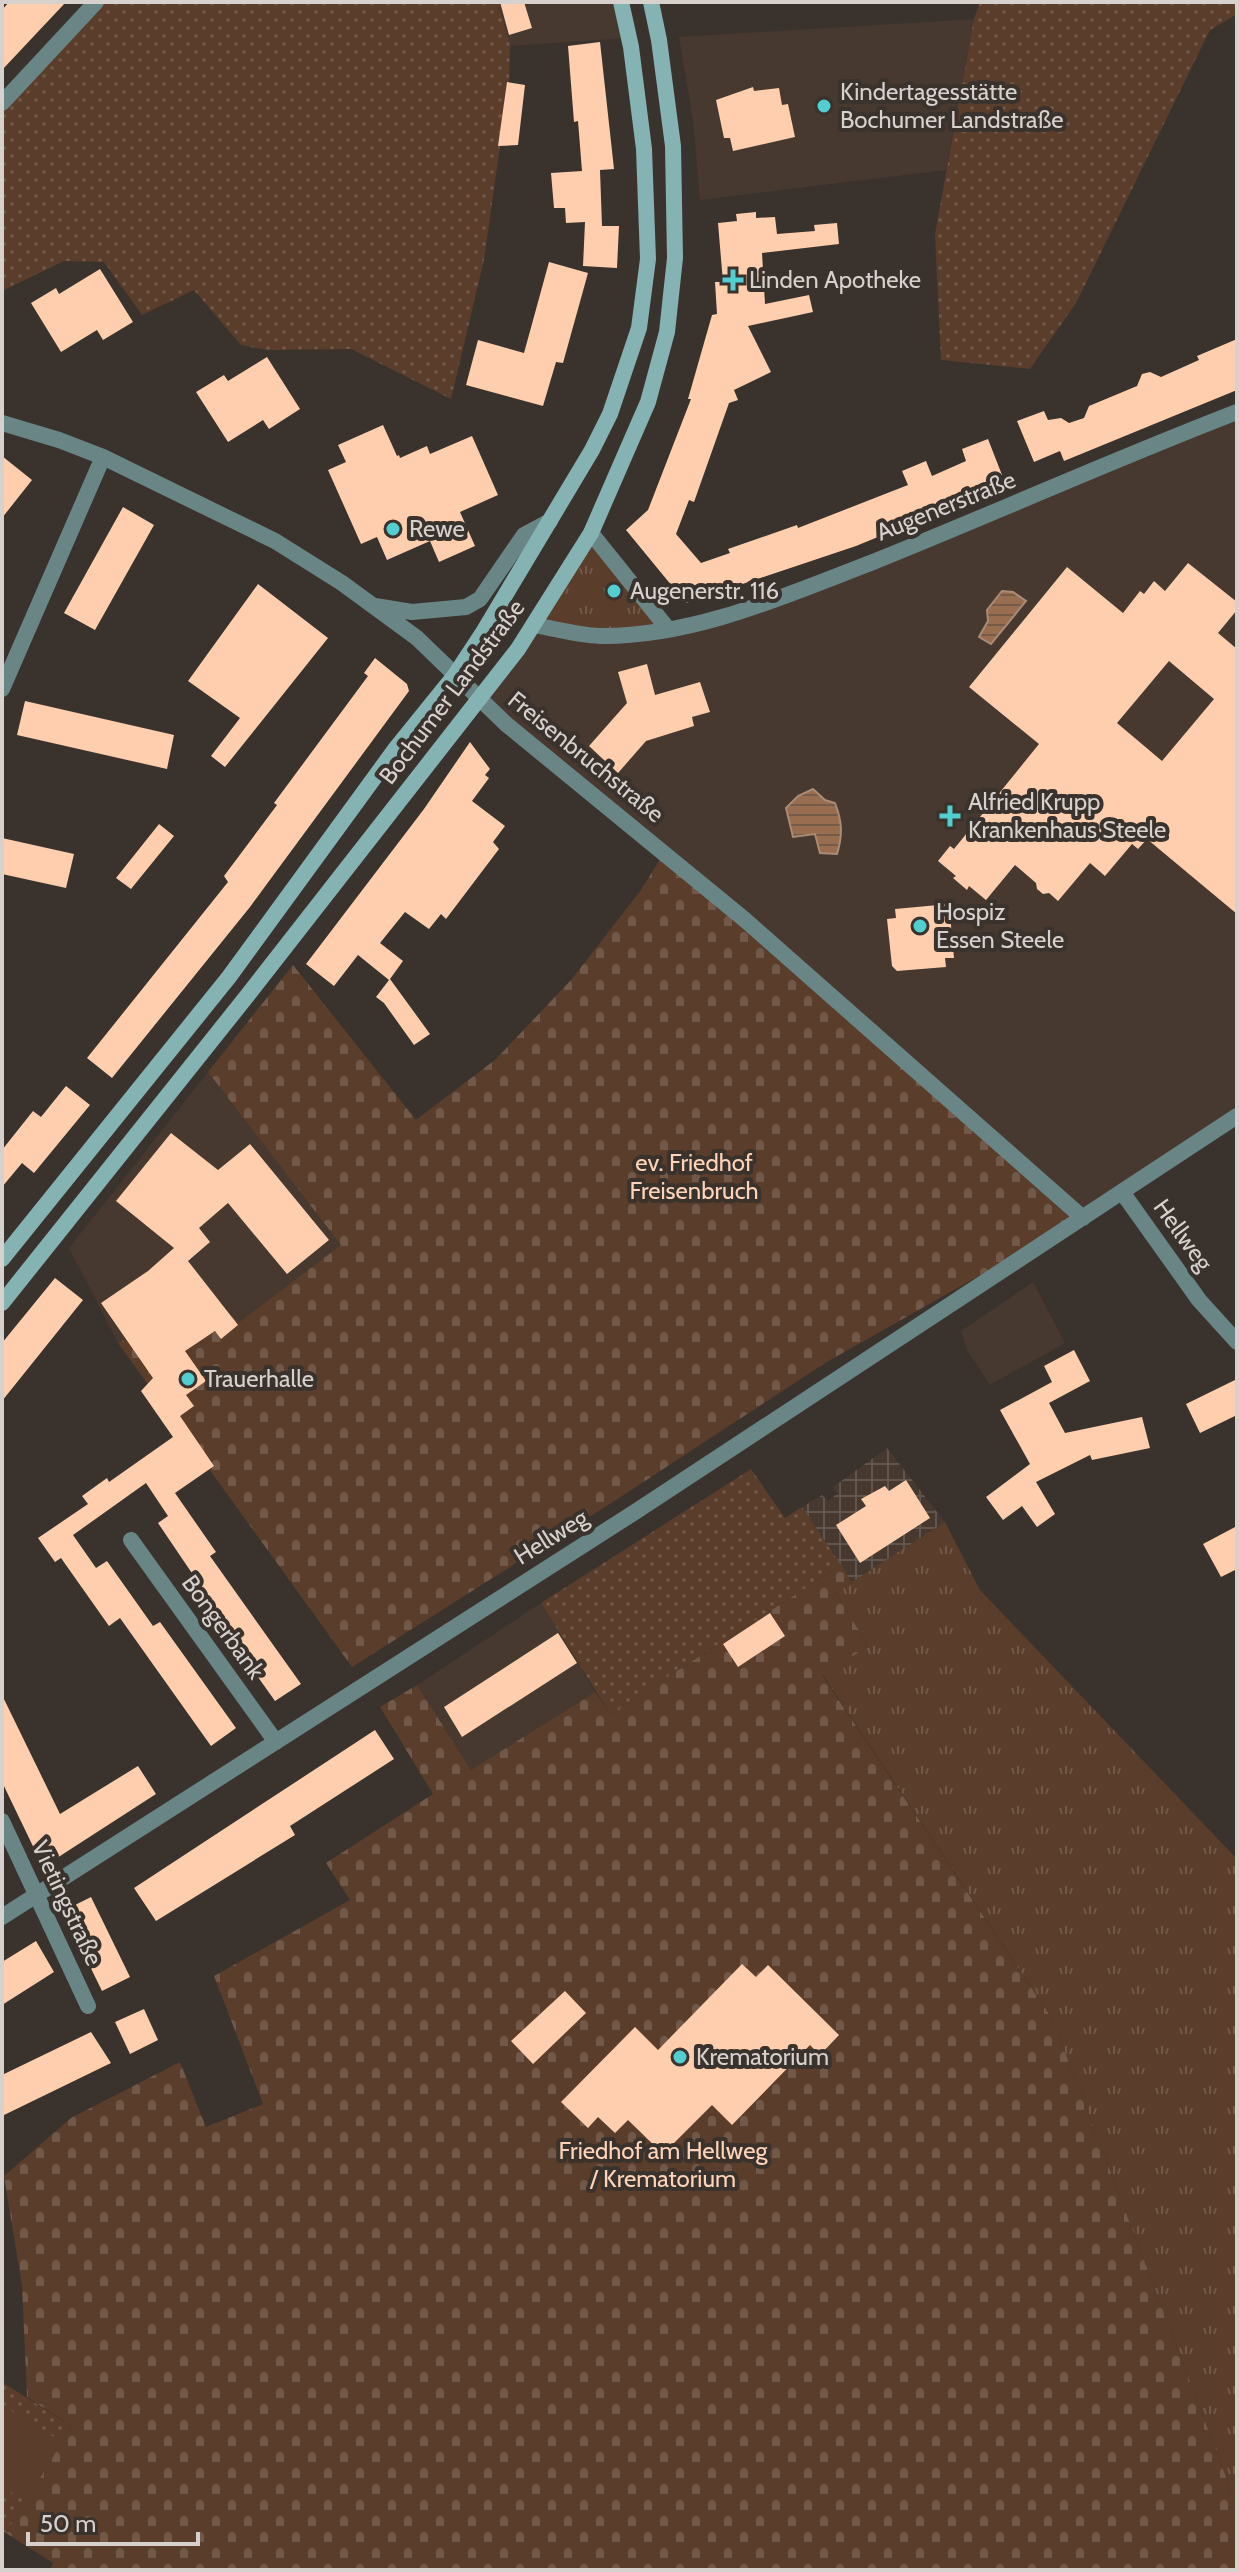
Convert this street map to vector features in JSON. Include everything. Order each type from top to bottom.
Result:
[{"type":"main road","name":"Bochumer Landstraße","points":[[2,1259],[229,977],[396,748],[455,675],[550,521],[610,414],[639,328],[648,259],[644,149],[631,47],[621,2]]},
{"type":"main road","name":"Bochumer Landstraße","points":[[2,1303],[479,699],[534,625],[591,533],[648,402],[667,332],[675,258],[673,146],[651,2]]},
{"type":"street","points":[[2,103],[96,2]]},
{"type":"street","name":"Augenerstraße","points":[[534,625],[599,636],[668,629],[784,597],[1237,412]]},
{"type":"street","name":"Freisenbruchstraße","points":[[2,423],[103,457],[275,541],[342,583],[417,638],[479,699],[744,919],[1083,1218]]},
{"type":"street","points":[[2,689],[103,457]]},
{"type":"street","name":"Bochumer Landstraße","points":[[372,606],[412,612],[466,607],[480,599],[524,535],[550,521]]},
{"type":"street","points":[[591,533],[668,629]]},
{"type":"street","name":"Hellweg","points":[[2,1917],[635,1512],[1237,1116]]},
{"type":"street","name":"Hellweg","points":[[1122,1192],[1199,1300],[1237,1342]]},
{"type":"street","name":"Bongerbank","points":[[131,1540],[276,1742]]},
{"type":"street","name":"Vietingstraße","points":[[2,1821],[88,2006]]},
{"type":"shaded area","points":[[498,2],[620,2],[627,38],[510,46]]},
{"type":"shaded area","name":"Kindertagesstätte Bochumer Landstraße","points":[[974,19],[946,170],[700,200],[693,120],[679,37]]},
{"type":"shaded area","name":"Alfried Krupp Krankenhaus Steele","points":[[1237,414],[1237,1114],[1085,1217],[479,699],[534,626],[709,621]]},
{"type":"shaded area","points":[[1002,591],[1013,592],[1026,601],[991,644],[979,637],[988,621],[987,610]]},
{"type":"shaded area","points":[[813,789],[825,800],[835,803],[841,828],[837,854],[820,853],[815,834],[793,837],[786,808],[798,796]]},
{"type":"shaded area","points":[[208,1072],[341,1245],[238,1323],[216,1301],[118,1343],[69,1248]]},
{"type":"shaded area","points":[[1033,1282],[1065,1343],[990,1385],[967,1350],[961,1331]]},
{"type":"shaded area","points":[[887,1448],[945,1522],[852,1583],[802,1507],[822,1495],[828,1501],[837,1494],[833,1487]]},
{"type":"shaded area","points":[[541,1603],[595,1692],[471,1770],[417,1685]]},
{"type":"green space","points":[[97,2],[498,2],[510,46],[509,82],[484,260],[451,399],[351,349],[267,350],[241,345],[194,290],[142,315],[104,262],[64,261],[2,291],[2,104]]},
{"type":"green space","points":[[980,2],[1237,2],[1237,14],[1210,30],[1076,303],[1030,369],[941,360],[935,234],[974,19]]},
{"type":"green space","points":[[591,535],[665,628],[633,632],[536,624]]},
{"type":"green space","name":"ev. Friedhof Freisenbruch","points":[[664,853],[1081,1218],[825,1363],[352,1667],[118,1343],[216,1300],[238,1323],[341,1245],[208,1072],[293,965],[416,1120],[496,1059],[571,980],[641,890]]},
{"type":"green space","points":[[751,1469],[785,1518],[802,1507],[841,1565],[610,1714],[541,1603]]},
{"type":"green space","points":[[945,1522],[980,1590],[1237,1859],[1237,2506],[1053,2020],[822,1674],[869,1646],[835,1593]]},
{"type":"green space","name":"Friedhof am Hellweg / Krematorium","points":[[841,1565],[852,1583],[835,1593],[869,1646],[822,1675],[1053,2020],[1237,2506],[1237,2570],[50,2570],[53,2563],[6,2533],[71,2426],[27,2397],[22,2286],[4,2176],[71,2118],[180,2062],[206,2127],[263,2104],[214,1976],[350,1900],[326,1863],[433,1794],[380,1707],[417,1685],[471,1770],[595,1692],[610,1714]]},
{"type":"green space","points":[[2,2382],[71,2426],[6,2533],[2,2531]]},
{"type":"green space","points":[[2,2405],[62,2442],[26,2501],[2,2487]]},
{"type":"building","points":[[9,2],[66,2],[2,70],[2,10]]},
{"type":"building","points":[[500,2],[524,2],[532,28],[509,35]]},
{"type":"building","points":[[600,42],[614,169],[600,170],[602,226],[619,226],[617,268],[583,266],[585,222],[566,223],[565,208],[554,208],[551,173],[582,171],[578,121],[574,122],[568,46]]},
{"type":"building","points":[[507,82],[525,85],[518,145],[498,146]]},
{"type":"building","points":[[753,87],[754,91],[779,88],[782,105],[788,104],[795,137],[733,151],[730,138],[724,138],[716,100]]},
{"type":"building","points":[[756,212],[756,218],[775,217],[777,234],[815,231],[814,225],[837,223],[839,244],[762,253],[765,304],[809,295],[813,312],[748,326],[771,372],[734,390],[738,400],[729,403],[694,502],[689,500],[676,534],[701,563],[730,553],[728,549],[797,525],[798,528],[908,485],[902,471],[926,461],[932,476],[966,461],[962,449],[988,439],[1002,475],[976,486],[980,495],[856,546],[686,603],[626,530],[648,510],[691,399],[688,399],[712,315],[717,314],[715,282],[723,282],[718,223],[737,221],[736,214]]},
{"type":"building","points":[[549,262],[588,273],[563,363],[556,362],[543,406],[466,385],[478,340],[524,353]]},
{"type":"building","points":[[100,269],[133,322],[103,340],[97,330],[61,352],[31,303],[56,288],[59,294]]},
{"type":"building","points":[[1237,339],[1237,390],[1064,461],[1060,451],[1034,462],[1017,421],[1044,411],[1048,420],[1061,418],[1069,423],[1084,418],[1089,406],[1137,386],[1142,374],[1150,372],[1161,377],[1199,360],[1197,356]]},
{"type":"building","points":[[267,357],[300,409],[269,429],[263,420],[228,442],[196,392],[224,375],[228,381]]},
{"type":"building","points":[[383,425],[400,458],[427,446],[430,454],[472,436],[498,495],[460,512],[475,546],[439,562],[430,541],[387,560],[377,537],[361,544],[328,470],[346,462],[338,445]]},
{"type":"building","points":[[2,456],[32,480],[2,518]]},
{"type":"building","points":[[123,507],[154,525],[95,630],[64,613]]},
{"type":"building","points":[[1188,563],[1237,602],[1237,610],[1218,633],[1237,649],[1237,914],[1147,839],[1138,849],[1132,844],[1105,876],[1090,863],[1058,901],[1049,893],[1043,894],[1037,889],[1036,883],[1015,865],[986,900],[969,886],[967,890],[938,861],[950,846],[954,849],[1039,744],[969,687],[1067,567],[1123,613],[1140,591],[1144,594],[1154,581],[1165,591]],"holes":[[[1169,661],[1214,699],[1162,761],[1117,723]]]},
{"type":"building","points":[[258,584],[328,638],[225,767],[211,756],[240,718],[188,681]]},
{"type":"building","points":[[375,658],[407,684],[409,691],[250,907],[112,1078],[87,1058],[228,882],[224,876],[368,676],[364,673]]},
{"type":"building","points":[[647,664],[655,695],[700,682],[710,712],[692,717],[694,726],[646,741],[618,773],[589,746],[627,703],[618,672]]},
{"type":"building","points":[[25,701],[174,735],[167,769],[17,735]]},
{"type":"building","points":[[470,742],[490,769],[485,775],[489,778],[472,801],[505,826],[493,842],[499,849],[446,919],[441,914],[429,929],[405,912],[380,943],[403,961],[390,979],[430,1034],[414,1045],[384,1003],[376,997],[389,980],[358,955],[334,986],[306,964],[424,809]]},
{"type":"building","points":[[159,824],[174,836],[131,889],[116,878]]},
{"type":"building","points":[[2,838],[74,854],[66,888],[2,874]]},
{"type":"building","name":"Hospiz Essen Steele","points":[[949,904],[954,958],[945,958],[946,967],[897,971],[892,966],[887,919],[896,918],[895,909]]},
{"type":"building","points":[[66,1086],[90,1105],[34,1173],[22,1163],[2,1187],[2,1150],[33,1111],[41,1117]]},
{"type":"building","points":[[171,1133],[218,1170],[250,1144],[329,1240],[287,1274],[228,1203],[199,1228],[210,1242],[188,1261],[238,1325],[221,1339],[215,1331],[185,1351],[206,1381],[186,1395],[194,1406],[180,1416],[214,1466],[175,1493],[216,1552],[210,1556],[301,1684],[275,1701],[199,1594],[204,1591],[158,1523],[168,1516],[146,1483],[73,1535],[96,1568],[107,1561],[153,1626],[160,1622],[236,1728],[211,1746],[120,1618],[109,1626],[61,1558],[55,1562],[38,1538],[88,1504],[82,1496],[107,1478],[109,1482],[173,1437],[141,1391],[153,1378],[101,1303],[148,1271],[174,1248],[116,1201]]},
{"type":"building","points":[[55,1278],[83,1300],[2,1401],[2,1343]]},
{"type":"building","points":[[1074,1350],[1090,1381],[1049,1403],[1065,1433],[1142,1417],[1150,1448],[1092,1460],[1090,1455],[1036,1482],[1055,1514],[1037,1527],[1022,1506],[1003,1520],[986,1497],[1030,1464],[1000,1410],[1052,1382],[1044,1366]]},
{"type":"building","points":[[1237,1379],[1237,1415],[1200,1433],[1186,1404]]},
{"type":"building","points":[[906,1480],[930,1518],[860,1563],[836,1525],[866,1506],[861,1499],[885,1486],[889,1491]]},
{"type":"building","points":[[1237,1526],[1237,1569],[1221,1577],[1203,1544]]},
{"type":"building","points":[[770,1613],[785,1636],[738,1667],[723,1644]]},
{"type":"building","points":[[558,1633],[577,1663],[462,1737],[444,1707]]},
{"type":"building","points":[[2,1695],[60,1814],[138,1766],[156,1794],[43,1867],[2,1782]]},
{"type":"building","points":[[375,1730],[394,1759],[290,1826],[295,1835],[156,1921],[134,1888]]},
{"type":"building","points":[[91,1897],[130,1977],[102,1991],[63,1911]]},
{"type":"building","points":[[36,1941],[54,1972],[2,2005],[2,1962]]},
{"type":"building","name":"Krematorium","points":[[742,1964],[756,1977],[768,1965],[839,2035],[820,2055],[810,2045],[732,2125],[712,2105],[663,2154],[628,2120],[615,2133],[598,2117],[588,2128],[561,2102],[635,2027],[658,2050]]},
{"type":"building","points":[[565,1991],[586,2013],[533,2064],[511,2041]]},
{"type":"building","points":[[144,2009],[158,2040],[130,2054],[115,2022]]},
{"type":"building","points":[[91,2032],[111,2063],[2,2116],[2,2075]]},
{"type":"place","name":"Kindertagesstätte Bochumer Landstraße","points":[[824,106]]},
{"type":"place","name":"Linden Apotheke","points":[[733,280]]},
{"type":"place","name":"Rewe","points":[[393,529]]},
{"type":"place","name":"Augenerstr. 116","points":[[614,591]]},
{"type":"place","name":"Alfried Krupp Krankenhaus Steele","points":[[950,816]]},
{"type":"place","name":"Hospiz Essen Steele","points":[[920,926]]},
{"type":"place","name":"Trauerhalle","points":[[188,1379]]},
{"type":"place","name":"Krematorium","points":[[680,2057]]}]
